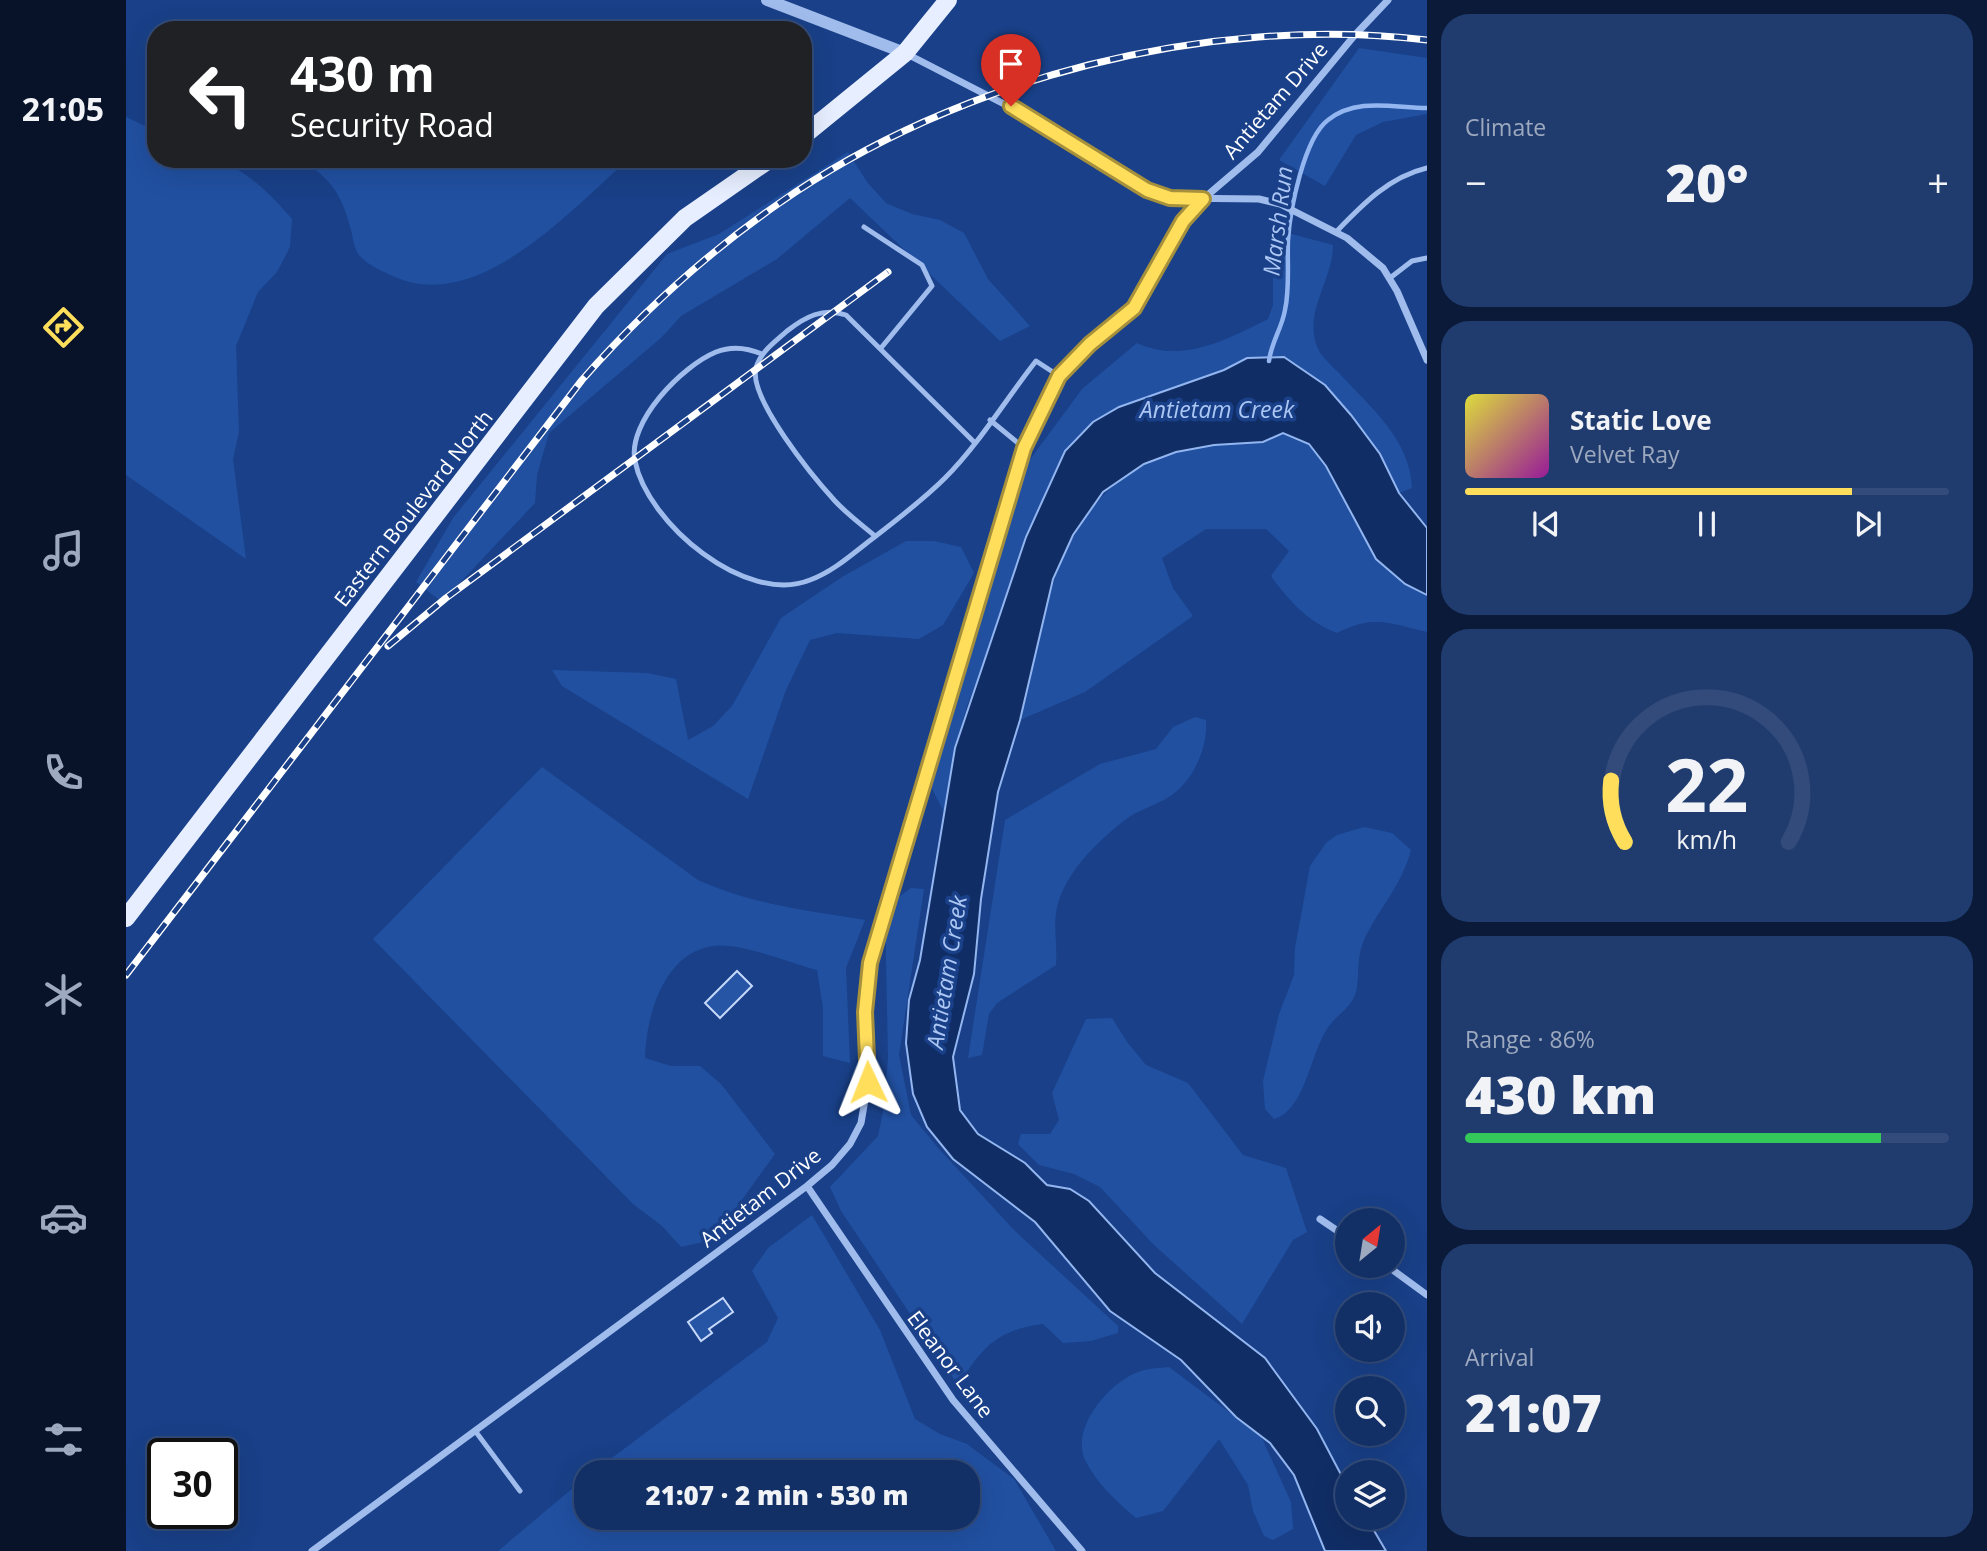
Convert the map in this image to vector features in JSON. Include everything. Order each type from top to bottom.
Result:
[{"type":"main road","points":[[812,129],[905,53],[948,0]]},
{"type":"main road","name":"Eastern Boulevard North","points":[[126,918],[596,306],[685,218],[757,168]]},
{"type":"street","points":[[767,0],[905,53],[1037,121],[1147,190],[1170,198],[1259,199],[1280,204],[1315,219],[1368,253],[1390,278],[1427,360]]},
{"type":"street","name":"Antietam Drive","points":[[312,1551],[807,1186],[850,1144],[861,1124],[868,1082],[865,1012],[870,963],[1024,448],[1059,376],[1090,344],[1134,308],[1183,221],[1203,199],[1258,152],[1354,36],[1388,0]]},
{"type":"street","name":"Eleanor Lane","points":[[807,1186],[953,1400],[1082,1551]]},
{"type":"street","points":[[1320,1219],[1335,1229]]},
{"type":"street","points":[[1404,1278],[1427,1295]]},
{"type":"lane","points":[[1336,232],[1371,198],[1403,174],[1427,168]]},
{"type":"lane","points":[[864,227],[922,265],[932,286],[881,348]]},
{"type":"lane","points":[[1390,278],[1412,261],[1427,258]]},
{"type":"lane","points":[[875,536],[835,501],[768,410],[757,386],[755,370],[762,354],[793,326],[823,311],[846,315],[974,442]]},
{"type":"lane","points":[[762,354],[736,348],[718,352],[692,366],[673,381],[648,415],[636,442],[634,459],[643,487],[687,540],[711,560],[758,582],[783,587],[810,580],[836,566],[944,479],[1036,361],[1059,376]]},
{"type":"lane","points":[[990,420],[1024,448]]},
{"type":"lane","points":[[476,1432],[520,1490]]},
{"type":"shaded area","points":[[1359,48],[1427,58],[1427,114],[1383,122],[1356,135],[1325,186],[1279,160]]},
{"type":"shaded area","points":[[126,117],[147,127],[147,168],[235,168],[256,182],[292,219],[290,247],[277,272],[258,292],[236,346],[239,432],[233,459],[246,559],[126,475]]},
{"type":"shaded area","points":[[848,152],[867,182],[886,203],[912,214],[940,220],[964,233],[988,279],[1030,326],[1000,341],[850,198],[777,259],[681,316],[662,337],[549,433],[537,475],[535,503],[442,602],[416,582],[453,518],[667,254],[719,234]]},
{"type":"shaded area","points":[[312,168],[619,168],[552,228],[491,269],[459,281],[427,285],[395,277],[362,259],[356,250],[339,197]]},
{"type":"shaded area","points":[[1273,229],[1333,245],[1332,258],[1314,323],[1318,349],[1387,425],[1404,454],[1410,470],[1412,488],[1399,493],[1380,454],[1351,415],[1325,385],[1284,357],[1247,358],[1065,451],[1026,537],[993,639],[967,706],[955,748],[946,816],[931,787],[1026,465],[1082,389],[1137,343],[1171,351],[1204,347],[1268,319],[1273,305]]},
{"type":"shaded area","points":[[1282,433],[1309,444],[1326,466],[1351,514],[1405,584],[1427,595],[1427,632],[1391,623],[1372,622],[1337,633],[1300,610],[1271,576],[1289,551],[1266,529],[1206,529],[1162,558],[1173,588],[1193,616],[1085,692],[1020,720],[1048,600],[1061,562],[1079,527],[1102,496],[1133,471],[1173,453],[1256,441]]},
{"type":"shaded area","points":[[906,541],[934,541],[961,547],[974,573],[943,625],[919,639],[837,633],[810,640],[786,690],[748,799],[562,686],[552,670],[647,673],[676,679],[688,740],[713,726],[732,706],[781,618],[842,577]]},
{"type":"shaded area","points":[[1195,717],[1206,720],[1206,730],[1202,751],[1193,771],[1172,795],[1125,820],[1105,836],[1079,864],[1065,885],[1057,906],[1056,965],[997,1003],[989,1014],[982,1055],[968,1058],[1005,820],[1100,764],[1156,749],[1173,727]]},
{"type":"shaded area","points":[[542,767],[698,880],[759,901],[865,920],[846,968],[850,1063],[823,1056],[823,1008],[817,970],[751,950],[713,946],[696,951],[681,961],[661,989],[649,1024],[645,1058],[671,1066],[700,1066],[721,1084],[775,1154],[726,1222],[707,1241],[681,1247],[662,1226],[633,1204],[373,939]]},
{"type":"shaded area","points":[[1364,827],[1392,833],[1411,850],[1407,863],[1364,940],[1354,997],[1322,1037],[1293,1104],[1285,1113],[1274,1119],[1265,1109],[1263,1081],[1279,1014],[1294,975],[1295,948],[1310,866],[1326,843],[1337,835]]},
{"type":"shaded area","points":[[911,888],[924,889],[899,1055],[911,1115],[1015,1231],[1118,1326],[1118,1333],[1091,1341],[1063,1343],[1043,1324],[1013,1331],[992,1342],[975,1360],[958,1385],[841,1211],[830,1187],[878,1136],[888,1059],[885,907]]},
{"type":"shaded area","points":[[1112,1018],[1146,1065],[1188,1083],[1243,1155],[1286,1168],[1307,1232],[1293,1240],[1242,1324],[1153,1244],[1100,1187],[1074,1174],[1039,1165],[1018,1144],[1021,1134],[1050,1134],[1059,1120],[1052,1093],[1086,1019]]},
{"type":"shaded area","points":[[812,1215],[880,1330],[915,1419],[940,1434],[967,1444],[1014,1479],[1056,1551],[498,1551],[574,1487],[574,1530],[980,1530],[980,1460],[609,1460],[767,1342],[778,1318],[752,1271],[768,1248]]},
{"type":"shaded area","points":[[1169,1367],[1261,1436],[1291,1502],[1293,1529],[1273,1540],[1264,1536],[1253,1511],[1248,1485],[1219,1439],[1163,1511],[1136,1518],[1101,1485],[1085,1460],[1082,1447],[1083,1433],[1096,1406],[1117,1384],[1129,1376],[1144,1370]]},
{"type":"water","name":"Antietam Creek","points":[[1284,357],[1325,385],[1351,415],[1380,454],[1399,493],[1427,528],[1427,595],[1405,584],[1376,559],[1326,466],[1309,444],[1283,433],[1263,442],[1214,445],[1176,452],[1144,464],[1103,492],[1073,535],[1053,579],[1020,720],[998,792],[981,899],[974,974],[953,1057],[960,1110],[978,1134],[1025,1163],[1047,1185],[1070,1189],[1089,1201],[1155,1273],[1265,1358],[1317,1429],[1335,1463],[1335,1530],[1374,1530],[1386,1551],[1325,1551],[1294,1475],[1270,1443],[1236,1417],[1181,1360],[1110,1311],[1035,1222],[953,1159],[927,1127],[913,1094],[906,1043],[909,1000],[920,960],[955,748],[1026,537],[1065,451],[1093,422],[1119,407],[1224,370],[1247,358]]},
{"type":"building","points":[[737,971],[752,986],[720,1018],[705,1003]]},
{"type":"building","points":[[723,1298],[733,1312],[709,1329],[712,1333],[701,1341],[688,1322]]},
{"type":"waterway","name":"Marsh Run","points":[[1269,361],[1287,302],[1288,240],[1295,194],[1305,158],[1319,129],[1328,120],[1351,108],[1376,105],[1427,108]]},
{"type":"railway","points":[[126,975],[582,380],[675,286],[751,223],[849,160],[925,122],[1005,90],[1088,65],[1173,47],[1259,37],[1344,34],[1427,40]]},
{"type":"railway","points":[[388,646],[446,598],[888,272]]},
{"type":"route","points":[[868,1082],[865,1012],[870,963],[887,898],[1012,480],[1024,448],[1059,376],[1090,344],[1134,308],[1146,292],[1183,221],[1203,199],[1170,198],[1147,190],[1049,127],[1011,106]]}]
